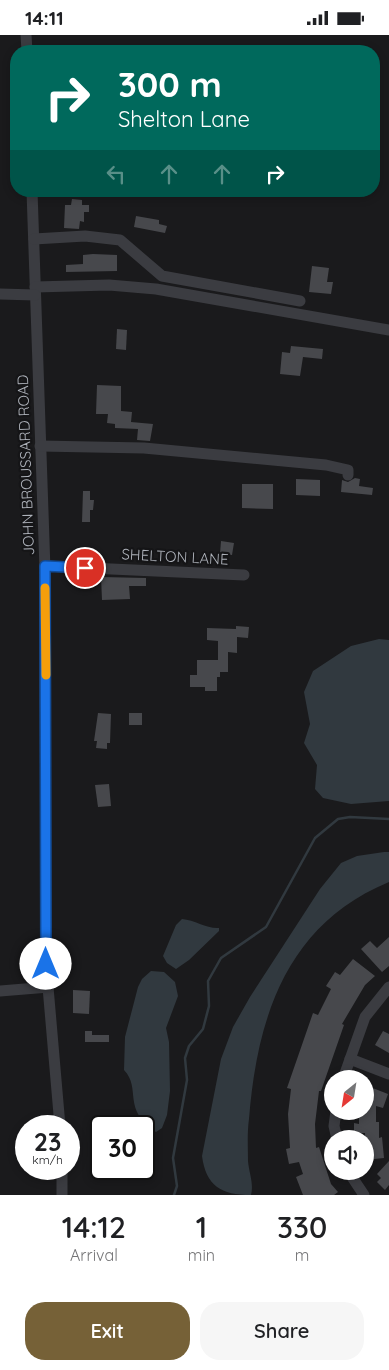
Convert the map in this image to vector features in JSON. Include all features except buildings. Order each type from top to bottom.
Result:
[{"type":"street","name":"JOHN BROUSSARD ROAD","points":[[32,197],[45,566],[46,964],[59,1115]]},
{"type":"street","points":[[34,239],[85,237],[120,240],[162,276],[300,301]]},
{"type":"street","points":[[0,294],[109,285],[156,289],[389,330]]},
{"type":"street","points":[[40,447],[144,448],[326,465],[344,468],[348,470],[348,475]]},
{"type":"street","name":"SHELTON LANE","points":[[45,566],[244,575]]},
{"type":"street","points":[[0,991],[49,987]]},
{"type":"street","points":[[346,1070],[365,1017],[389,987]]},
{"type":"street","points":[[350,1059],[389,1074]]},
{"type":"street","points":[[62,1180],[62,1195]]},
{"type":"street","points":[[354,1180],[364,1195]]},
{"type":"shaded area","points":[[379,639],[389,640],[389,801],[351,804],[323,798],[315,789],[317,765],[304,743],[310,724],[304,692],[313,671],[351,646]]},
{"type":"shaded area","points":[[389,852],[389,882],[354,900],[325,922],[302,949],[284,978],[270,1010],[260,1045],[253,1081],[248,1124],[248,1161],[252,1187],[251,1195],[240,1195],[223,1191],[211,1182],[202,1156],[221,1059],[233,1027],[250,997],[320,889],[341,863],[357,856]]},
{"type":"shaded area","points":[[182,919],[219,928],[219,931],[189,960],[176,969],[167,963],[163,956],[176,925]]},
{"type":"shaded area","points":[[151,971],[164,972],[175,982],[178,996],[166,1028],[169,1042],[170,1091],[167,1115],[162,1128],[156,1132],[155,1115],[139,1115],[135,1107],[132,1084],[124,1070],[125,1037],[138,987],[142,979]]},
{"type":"waterway","points":[[174,1195],[177,1186],[173,1158],[187,1080],[185,1058],[189,1046],[203,1029],[209,1006],[208,981],[221,958],[266,927],[315,838],[338,819],[350,817],[389,819]]},
{"type":"slow traffic","points":[[45,588],[46,675]]},
{"type":"route","points":[[46,964],[47,697],[45,566],[85,568]]}]
